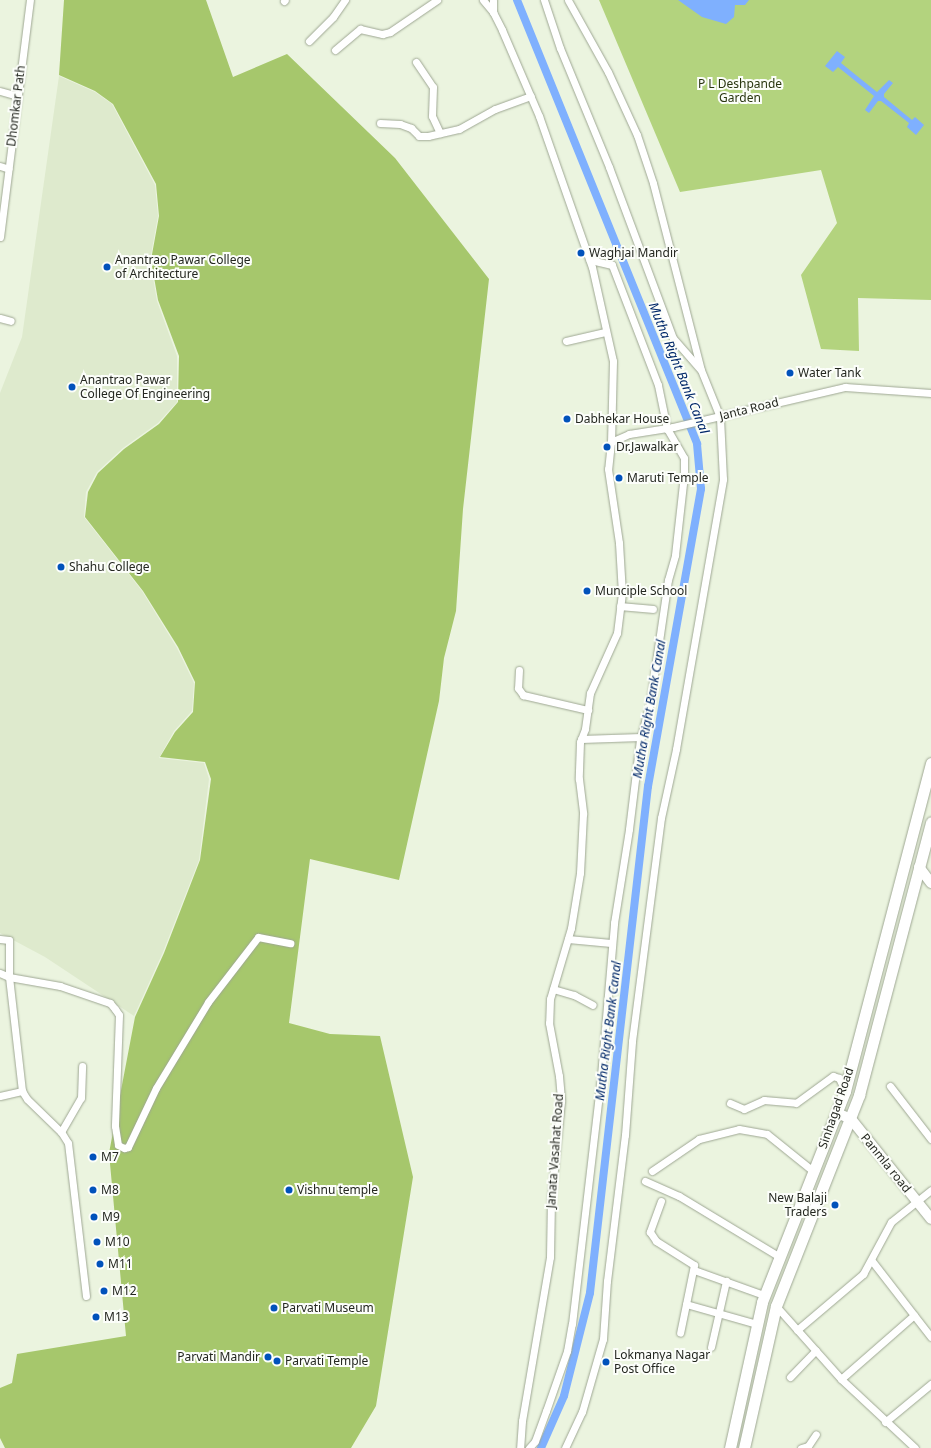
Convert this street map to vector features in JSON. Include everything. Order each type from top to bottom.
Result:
[{"type":"main road","name":"Sinhagad Road","points":[[730,1448],[764,1295],[778,1256],[845,1090],[931,763]]},
{"type":"main road","name":"Sinhagad Road","points":[[744,1448],[776,1306],[851,1119],[931,822]]},
{"type":"street","name":"Dhomkar Path","points":[[0,237],[30,0]]},
{"type":"street","points":[[310,41],[333,17],[345,0]]},
{"type":"street","points":[[335,50],[360,29],[382,34],[390,32],[437,0]]},
{"type":"street","points":[[483,0],[493,12]]},
{"type":"street","points":[[493,0],[493,12]]},
{"type":"street","points":[[544,0],[560,48],[608,167],[673,338],[689,360],[701,370]]},
{"type":"street","points":[[565,1448],[582,1412],[603,1339],[606,1281],[625,1135],[632,1041],[661,818],[686,699],[723,479],[716,417],[701,370],[653,183],[637,135],[608,72],[568,0]]},
{"type":"street","name":"Janata Vasahat Road","points":[[493,12],[531,96],[565,184],[590,260],[612,361],[611,442],[608,469],[621,567],[620,606],[616,632],[590,693],[588,710],[581,739],[579,779],[583,840],[580,873],[568,939],[550,999],[549,1023],[559,1076],[561,1101],[551,1199],[550,1257],[522,1421],[520,1448]]},
{"type":"street","points":[[416,62],[433,87],[432,116],[440,133]]},
{"type":"street","points":[[0,91],[18,96]]},
{"type":"street","points":[[380,123],[400,124],[411,128],[419,136],[440,133],[459,129],[495,109],[531,96]]},
{"type":"street","points":[[0,166],[9,169]]},
{"type":"street","points":[[529,1448],[535,1441],[567,1351],[572,1324],[601,1076],[611,943],[641,737],[650,703],[668,580],[675,555],[683,489],[684,458],[670,428],[658,385],[612,265],[590,260]]},
{"type":"street","points":[[0,318],[11,321]]},
{"type":"street","points":[[566,341],[605,332]]},
{"type":"street","name":"Janta Road","points":[[670,428],[845,387],[931,393]]},
{"type":"street","points":[[611,442],[629,434],[670,428]]},
{"type":"street","points":[[620,606],[653,610]]},
{"type":"street","points":[[519,670],[518,688],[523,695],[588,710]]},
{"type":"street","points":[[581,739],[641,737]]},
{"type":"street","points":[[919,867],[931,883]]},
{"type":"street","points":[[0,973],[60,986],[110,1003],[115,1008],[118,1020],[115,1126],[118,1145],[124,1148],[128,1147],[156,1088],[208,1002],[258,937],[290,943]]},
{"type":"street","points":[[0,939],[9,940],[9,976],[22,1091],[27,1099],[62,1132],[68,1143],[86,1296]]},
{"type":"street","points":[[568,939],[611,943]]},
{"type":"street","points":[[553,989],[574,995],[594,1005]]},
{"type":"street","points":[[62,1132],[81,1098],[82,1066]]},
{"type":"street","points":[[730,1103],[744,1109],[764,1100],[796,1103],[833,1076],[839,1078],[845,1090]]},
{"type":"street","points":[[890,1086],[931,1139]]},
{"type":"street","points":[[0,1096],[22,1091]]},
{"type":"street","name":"Panmla road","points":[[837,1113],[851,1119],[931,1218]]},
{"type":"street","points":[[652,1171],[699,1139],[739,1129],[767,1134],[813,1171]]},
{"type":"street","points":[[645,1180],[679,1196],[778,1256]]},
{"type":"street","points":[[797,1330],[863,1274],[872,1262],[891,1222],[931,1190]]},
{"type":"street","points":[[661,1201],[650,1232],[656,1241],[691,1261],[694,1270],[680,1333]]},
{"type":"street","points":[[872,1262],[931,1336]]},
{"type":"street","points":[[694,1270],[764,1295]]},
{"type":"street","points":[[711,1346],[726,1281]]},
{"type":"street","points":[[686,1304],[757,1324]]},
{"type":"street","points":[[776,1306],[841,1379],[885,1422],[915,1448]]},
{"type":"street","points":[[841,1379],[914,1315]]},
{"type":"street","points":[[790,1377],[816,1350]]},
{"type":"street","points":[[885,1422],[931,1384]]},
{"type":"street","points":[[801,1448],[808,1446],[816,1434]]},
{"type":"shaded area","name":"Shahu College","points":[[59,76],[95,92],[112,104],[155,185],[158,216],[150,260],[157,301],[177,356],[177,402],[158,423],[123,448],[97,472],[86,492],[84,517],[142,591],[177,648],[194,683],[192,711],[174,731],[159,758],[204,763],[209,779],[199,860],[163,952],[134,1016],[45,957],[0,933],[0,393],[22,337]]},
{"type":"green space","points":[[64,0],[206,0],[233,77],[287,54],[395,158],[489,279],[463,509],[456,611],[444,658],[439,701],[399,880],[310,859],[289,1023],[330,1034],[380,1036],[413,1177],[376,1406],[351,1448],[5,1448],[0,1438],[0,1388],[12,1383],[17,1354],[126,1336],[109,1153],[135,1017],[164,953],[200,860],[211,779],[205,762],[160,757],[175,732],[193,712],[195,682],[178,647],[143,591],[85,517],[88,492],[98,473],[124,449],[159,424],[178,402],[179,356],[158,300],[151,260],[159,216],[156,184],[113,104],[95,91],[59,75]]},
{"type":"green space","name":"P L Deshpande Garden","points":[[599,0],[931,0],[931,300],[858,298],[859,351],[821,349],[801,275],[837,223],[821,170],[680,192]]},
{"type":"water","points":[[678,0],[749,0],[745,5],[735,5],[734,17],[726,24],[702,17]]},
{"type":"water","points":[[837,51],[845,57],[841,63],[877,92],[889,80],[893,83],[884,94],[884,97],[912,120],[915,117],[924,125],[916,135],[907,127],[909,123],[881,101],[878,101],[869,113],[865,110],[874,96],[838,67],[833,72],[825,66]]},
{"type":"waterway","name":"Mutha Right Bank Canal","points":[[517,0],[697,444],[701,489],[648,786],[590,1293],[564,1396],[541,1448]]},
{"type":"place","name":"Waghjai Mandir","points":[[581,253]]},
{"type":"place","name":"Anantrao Pawar College of Architecture","points":[[107,267]]},
{"type":"place","name":"Water Tank","points":[[790,373]]},
{"type":"place","name":"Anantrao Pawar College Of Engineering","points":[[72,387]]},
{"type":"place","name":"Dabhekar House","points":[[567,419]]},
{"type":"place","name":"Dr.Jawalkar","points":[[607,447]]},
{"type":"place","name":"Maruti Temple","points":[[619,478]]},
{"type":"place","name":"Shahu College","points":[[61,567]]},
{"type":"place","name":"Munciple School","points":[[587,591]]},
{"type":"place","name":"M7","points":[[93,1157]]},
{"type":"place","name":"M8","points":[[93,1190]]},
{"type":"place","name":"Vishnu temple","points":[[289,1190]]},
{"type":"place","name":"New Balaji Traders","points":[[835,1205]]},
{"type":"place","name":"M9","points":[[94,1217]]},
{"type":"place","name":"M10","points":[[97,1242]]},
{"type":"place","name":"M11","points":[[100,1264]]},
{"type":"place","name":"M12","points":[[104,1291]]},
{"type":"place","name":"Parvati Museum","points":[[274,1308]]},
{"type":"place","name":"M13","points":[[96,1317]]},
{"type":"place","name":"Parvati Mandir","points":[[268,1357]]},
{"type":"place","name":"Parvati Temple","points":[[277,1361]]},
{"type":"place","name":"Lokmanya Nagar Post Office","points":[[606,1362]]}]
